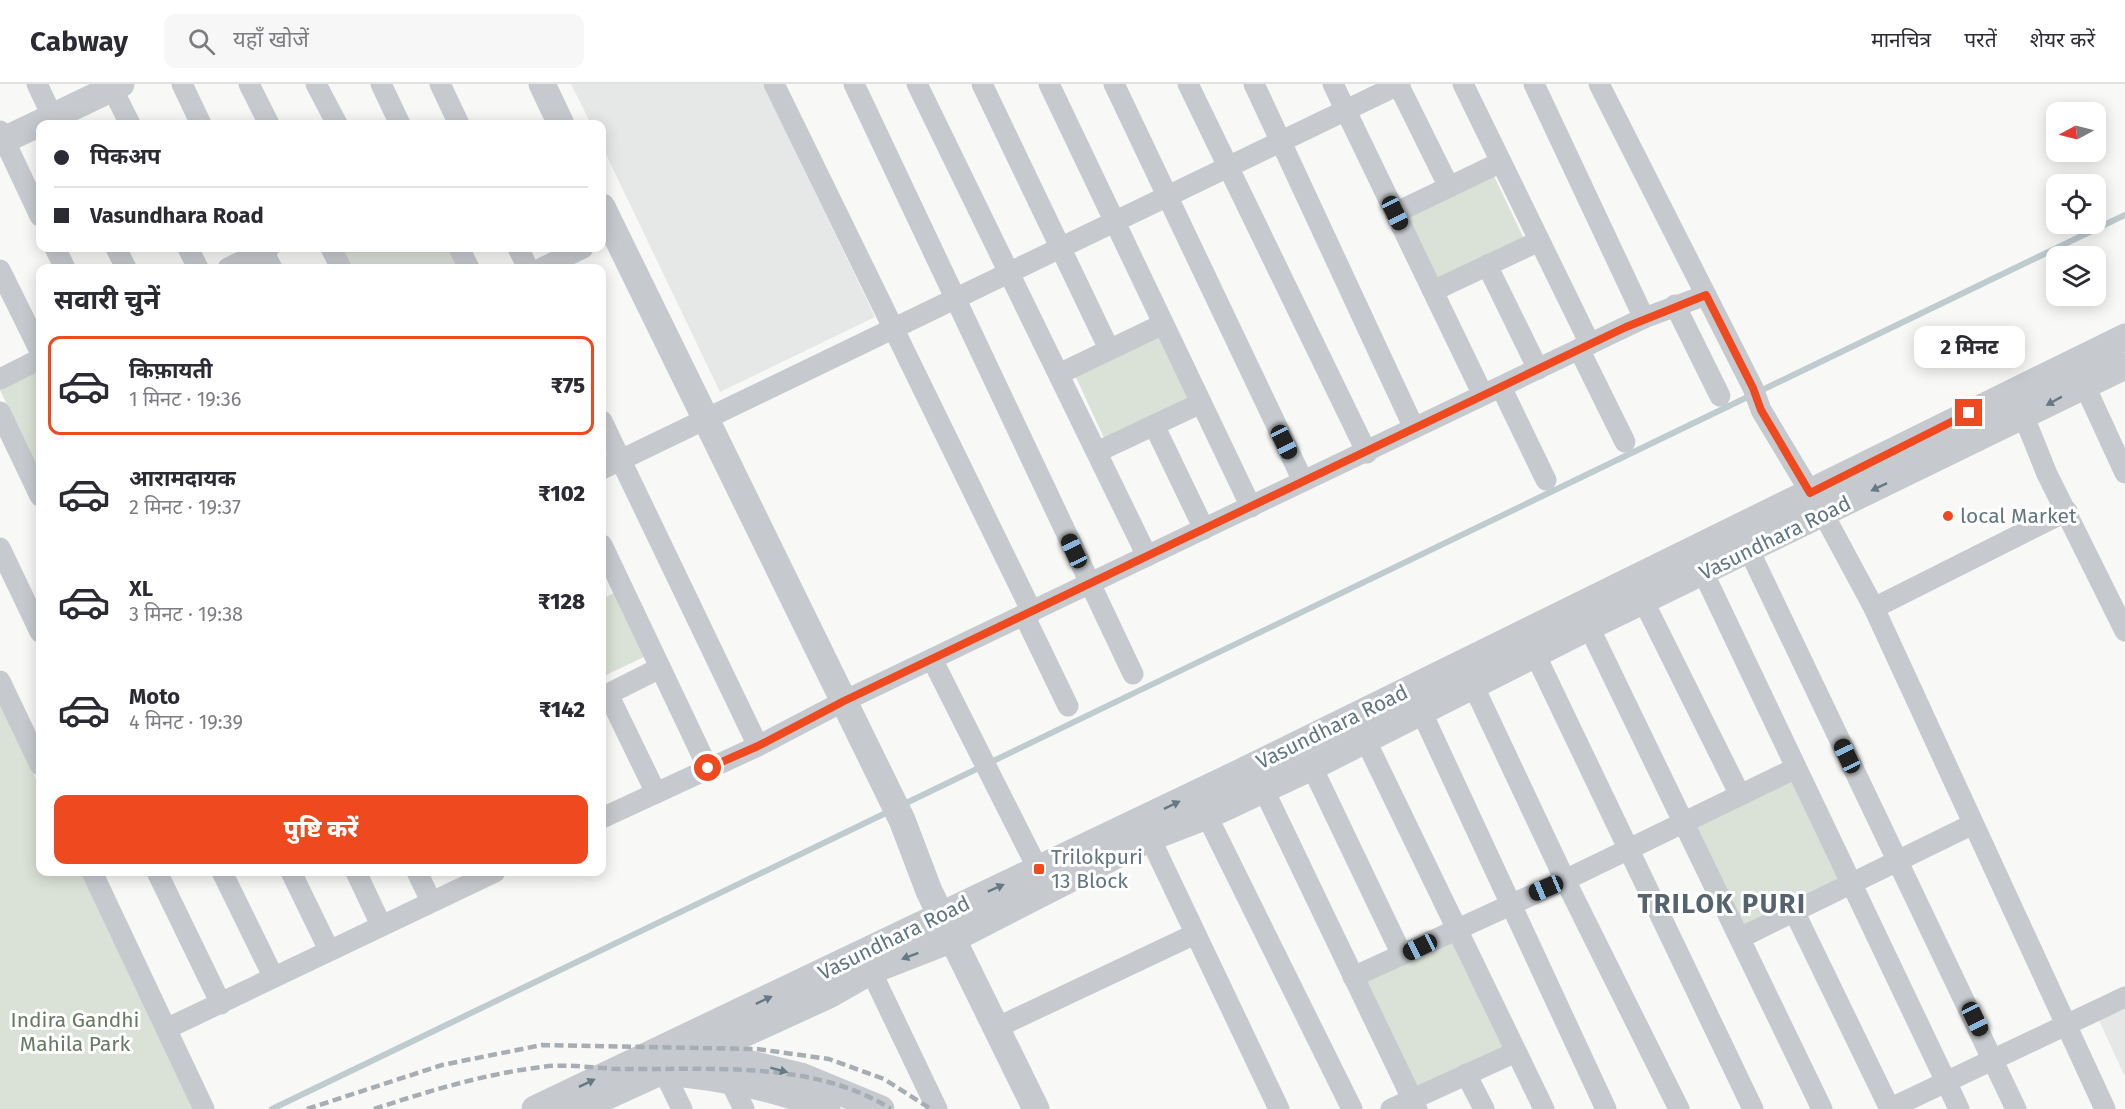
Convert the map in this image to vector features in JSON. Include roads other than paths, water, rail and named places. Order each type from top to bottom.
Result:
[{"type":"street","points":[[37,84],[54,120]]},
{"type":"street","points":[[182,84],[199,120]]},
{"type":"street","points":[[249,84],[267,120]]},
{"type":"street","points":[[316,84],[335,120]]},
{"type":"street","points":[[381,84],[398,120]]},
{"type":"street","points":[[440,84],[457,120]]},
{"type":"street","points":[[542,84],[559,120]]},
{"type":"street","points":[[774,84],[893,327],[1028,613],[1068,706]]},
{"type":"street","points":[[854,84],[1133,674]]},
{"type":"street","points":[[918,84],[1148,556]]},
{"type":"street","points":[[982,84],[1109,349]]},
{"type":"street","points":[[1049,84],[1251,507]]},
{"type":"street","points":[[1114,84],[1303,481]]},
{"type":"street","points":[[1188,84],[1366,453]]},
{"type":"street","points":[[1254,84],[1414,428]]},
{"type":"street","points":[[1333,84],[1433,291],[1546,480]]},
{"type":"street","points":[[611,465],[705,417],[1399,84],[1449,187]]},
{"type":"street","points":[[1462,84],[1539,241],[1625,442]]},
{"type":"street","points":[[1534,84],[1644,318]]},
{"type":"street","points":[[1599,84],[1753,388],[1761,410],[1817,504],[1874,608],[2105,1109]]},
{"type":"street","points":[[56,120],[114,85],[127,120]]},
{"type":"street","points":[[36,127],[1,138],[36,208]]},
{"type":"street","points":[[1395,213],[1501,162]]},
{"type":"street","points":[[608,235],[705,417],[902,820],[928,891],[998,1027],[1036,1109]]},
{"type":"street","points":[[1433,291],[1539,241]]},
{"type":"street","points":[[550,264],[575,252]]},
{"type":"street","points":[[239,264],[266,254]]},
{"type":"street","points":[[1487,265],[1538,369]]},
{"type":"street","points":[[0,270],[36,343]]},
{"type":"street","points":[[606,814],[758,746],[844,701],[1644,318],[1706,295]]},
{"type":"street","points":[[1674,305],[1720,396]]},
{"type":"street","points":[[1059,374],[1163,324]]},
{"type":"street","name":"Vasundhara Road","points":[[535,1109],[712,1061],[871,971],[953,939],[1044,879],[1817,504],[2125,337]]},
{"type":"street","points":[[0,379],[36,361]]},
{"type":"street","name":"Vasundhara Road","points":[[596,1106],[664,1072],[712,1061],[831,969],[940,914],[1044,879],[1207,816],[1312,767],[1536,656],[1589,627],[1749,550],[1817,504],[2024,417],[2084,384],[2125,366]]},
{"type":"street","points":[[2084,384],[2125,472]]},
{"type":"street","points":[[1097,452],[1201,403]]},
{"type":"street","points":[[0,412],[36,488]]},
{"type":"street","points":[[2024,417],[2047,474],[2125,631]]},
{"type":"street","points":[[1154,425],[1204,529]]},
{"type":"street","points":[[606,441],[611,465],[758,746]]},
{"type":"street","points":[[1874,608],[2067,511]]},
{"type":"street","points":[[0,548],[36,624]]},
{"type":"street","points":[[1749,550],[1995,1060],[2016,1109]]},
{"type":"street","points":[[1703,572],[1959,1109]]},
{"type":"street","points":[[609,579],[660,668],[708,768]]},
{"type":"street","points":[[1644,602],[1740,795]]},
{"type":"street","points":[[1589,627],[1822,1109]]},
{"type":"street","points":[[1536,656],[1753,1109]]},
{"type":"street","points":[[932,659],[977,752],[1044,879]]},
{"type":"street","points":[[606,695],[660,668]]},
{"type":"street","points":[[0,681],[35,738]]},
{"type":"street","points":[[1474,687],[1565,879],[1679,1109]]},
{"type":"street","points":[[606,697],[656,793]]},
{"type":"street","points":[[1422,713],[1606,1109]]},
{"type":"street","points":[[1365,739],[1544,1109]]},
{"type":"street","points":[[1312,767],[1402,955]]},
{"type":"street","points":[[1353,977],[1565,879],[1796,768]]},
{"type":"street","points":[[1263,788],[1414,1104]]},
{"type":"street","points":[[1207,816],[1352,1109]]},
{"type":"street","points":[[1740,938],[1973,824]]},
{"type":"street","points":[[1150,838],[1279,1109]]},
{"type":"street","points":[[94,876],[168,1028],[204,1109]]},
{"type":"street","points":[[158,876],[220,1004]]},
{"type":"street","points":[[224,876],[273,976]]},
{"type":"street","points":[[293,876],[328,950]]},
{"type":"street","points":[[358,876],[381,925]]},
{"type":"street","points":[[419,876],[431,901]]},
{"type":"street","points":[[168,1028],[484,876]]},
{"type":"street","points":[[1794,911],[1890,1109],[2125,997]]},
{"type":"street","points":[[998,1027],[1195,934]]},
{"type":"street","points":[[871,971],[937,1109]]},
{"type":"street","points":[[1390,1109],[1414,1104],[1466,1074],[1516,1052]]},
{"type":"street","points":[[712,1061],[814,1106]]},
{"type":"street","points":[[712,1061],[744,1109]]},
{"type":"street","points":[[712,1061],[801,1076],[881,1109]]},
{"type":"street","points":[[664,1072],[682,1109]]},
{"type":"street","points":[[1466,1074],[1484,1109]]},
{"type":"waterway","points":[[902,805],[2125,215]]},
{"type":"waterway","points":[[272,1109],[890,811]]},
{"type":"railway","points":[[307,1109],[442,1065],[542,1045],[757,1049],[829,1059],[884,1079],[931,1109]]},
{"type":"railway","points":[[374,1109],[478,1079],[552,1066],[727,1069],[796,1075],[829,1082],[861,1093],[891,1109]]},
{"type":"place","name":"local Market","points":[[1948,516]]},
{"type":"place","name":"Trilokpuri 13 Block","points":[[1039,869]]},
{"type":"district","name":"TRILOK PURI","points":[[1722,904]]},
{"type":"park label","name":"Indira Gandhi Mahila Park","points":[[75,1032]]}]
